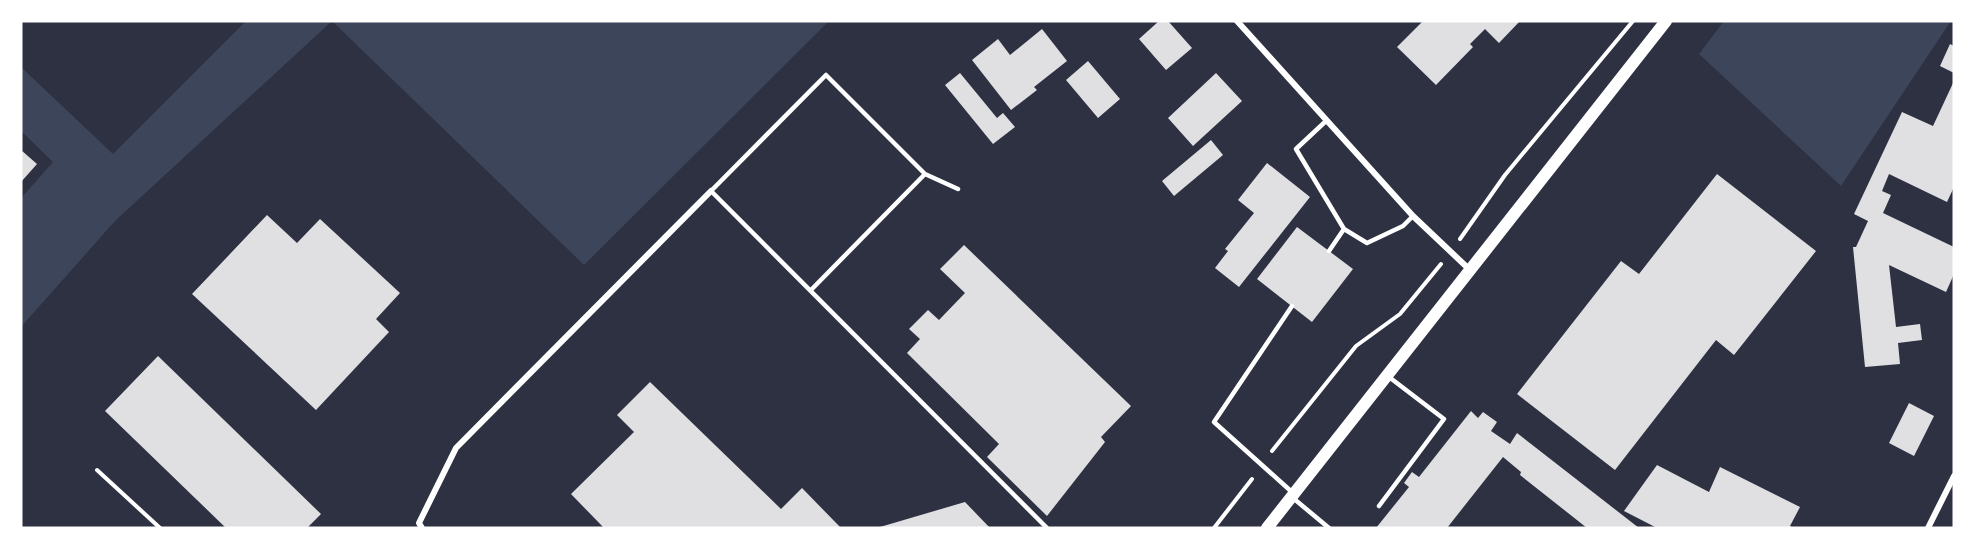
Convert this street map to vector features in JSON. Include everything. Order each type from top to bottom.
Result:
[{"type":"main road","points":[[1267,528],[1666,21]]},
{"type":"street","points":[[1237,21],[1413,216],[1470,270]]},
{"type":"street","points":[[422,528],[420,523],[456,448],[711,191]]},
{"type":"street","points":[[1928,528],[1954,476]]},
{"type":"lane","points":[[958,189],[925,174],[826,75],[711,191],[1047,528]]},
{"type":"lane","points":[[1326,121],[1296,149],[1344,229],[1367,243],[1403,226],[1413,216]]},
{"type":"lane","points":[[811,290],[925,174]]},
{"type":"lane","points":[[1329,251],[1344,229]]},
{"type":"lane","points":[[1292,306],[1214,422],[1263,464],[1292,495],[1329,528]]},
{"type":"lane","points":[[1378,506],[1444,419],[1387,375]]},
{"type":"path","points":[[1214,528],[1290,427],[1356,346],[1400,314],[1450,253],[1505,175],[1633,21]]},
{"type":"path","points":[[97,470],[160,528]]},
{"type":"shaded area","points":[[246,21],[332,21],[115,221],[21,327],[21,198],[53,162],[21,131],[21,67],[113,154]]},
{"type":"shaded area","points":[[336,21],[829,21],[584,265],[334,23]]},
{"type":"shaded area","points":[[1724,21],[1951,21],[1841,186],[1699,54]]},
{"type":"building","points":[[1159,21],[1168,21],[1192,48],[1166,70],[1139,39]]},
{"type":"building","points":[[1423,21],[1520,21],[1499,43],[1485,29],[1470,44],[1473,47],[1436,85],[1397,47]]},
{"type":"building","points":[[1042,29],[1067,61],[1034,87],[1037,90],[1011,110],[972,60],[998,39],[1010,55]]},
{"type":"building","points":[[1950,44],[1954,46],[1954,73],[1940,66]]},
{"type":"building","points":[[1088,61],[1120,99],[1098,118],[1066,80]]},
{"type":"building","points":[[960,73],[997,118],[1003,113],[1015,127],[993,144],[945,85]]},
{"type":"building","points":[[1216,73],[1242,101],[1193,146],[1168,118]]},
{"type":"building","points":[[1954,81],[1954,187],[1947,202],[1889,174],[1882,191],[1891,195],[1883,213],[1954,247],[1954,274],[1946,292],[1889,265],[1896,327],[1920,324],[1922,340],[1898,343],[1900,364],[1865,367],[1853,247],[1856,247],[1868,221],[1854,214],[1902,112],[1933,126]]},
{"type":"building","points":[[1211,140],[1223,155],[1174,196],[1162,181]]},
{"type":"building","points":[[21,150],[37,164],[21,182]]},
{"type":"building","points":[[1267,163],[1310,197],[1239,287],[1215,268],[1228,251],[1225,249],[1254,213],[1238,200]]},
{"type":"building","points":[[1717,174],[1816,251],[1734,355],[1716,340],[1615,470],[1517,394],[1621,261],[1639,274]]},
{"type":"building","points":[[267,215],[297,243],[320,219],[400,293],[376,319],[389,332],[316,410],[192,294]]},
{"type":"building","points":[[1297,227],[1353,269],[1312,322],[1257,279]]},
{"type":"building","points":[[964,245],[1131,406],[1101,437],[1105,442],[1047,516],[987,457],[999,444],[907,353],[920,339],[909,329],[928,310],[939,320],[965,293],[940,269]]},
{"type":"building","points":[[158,356],[321,514],[307,528],[226,528],[105,411]]},
{"type":"building","points":[[650,382],[781,509],[802,488],[841,528],[604,528],[571,494],[634,432],[617,415]]},
{"type":"building","points":[[1909,403],[1934,416],[1914,456],[1889,443]]},
{"type":"building","points":[[1471,411],[1478,418],[1483,412],[1497,422],[1491,431],[1510,444],[1517,433],[1639,528],[1587,528],[1520,475],[1521,472],[1503,457],[1447,528],[1376,528],[1409,487],[1404,483],[1412,472],[1419,477]]},
{"type":"building","points":[[1657,465],[1709,492],[1720,467],[1800,507],[1790,526],[1793,528],[1657,528],[1624,511]]},
{"type":"building","points":[[965,502],[990,528],[880,528],[880,527]]}]
